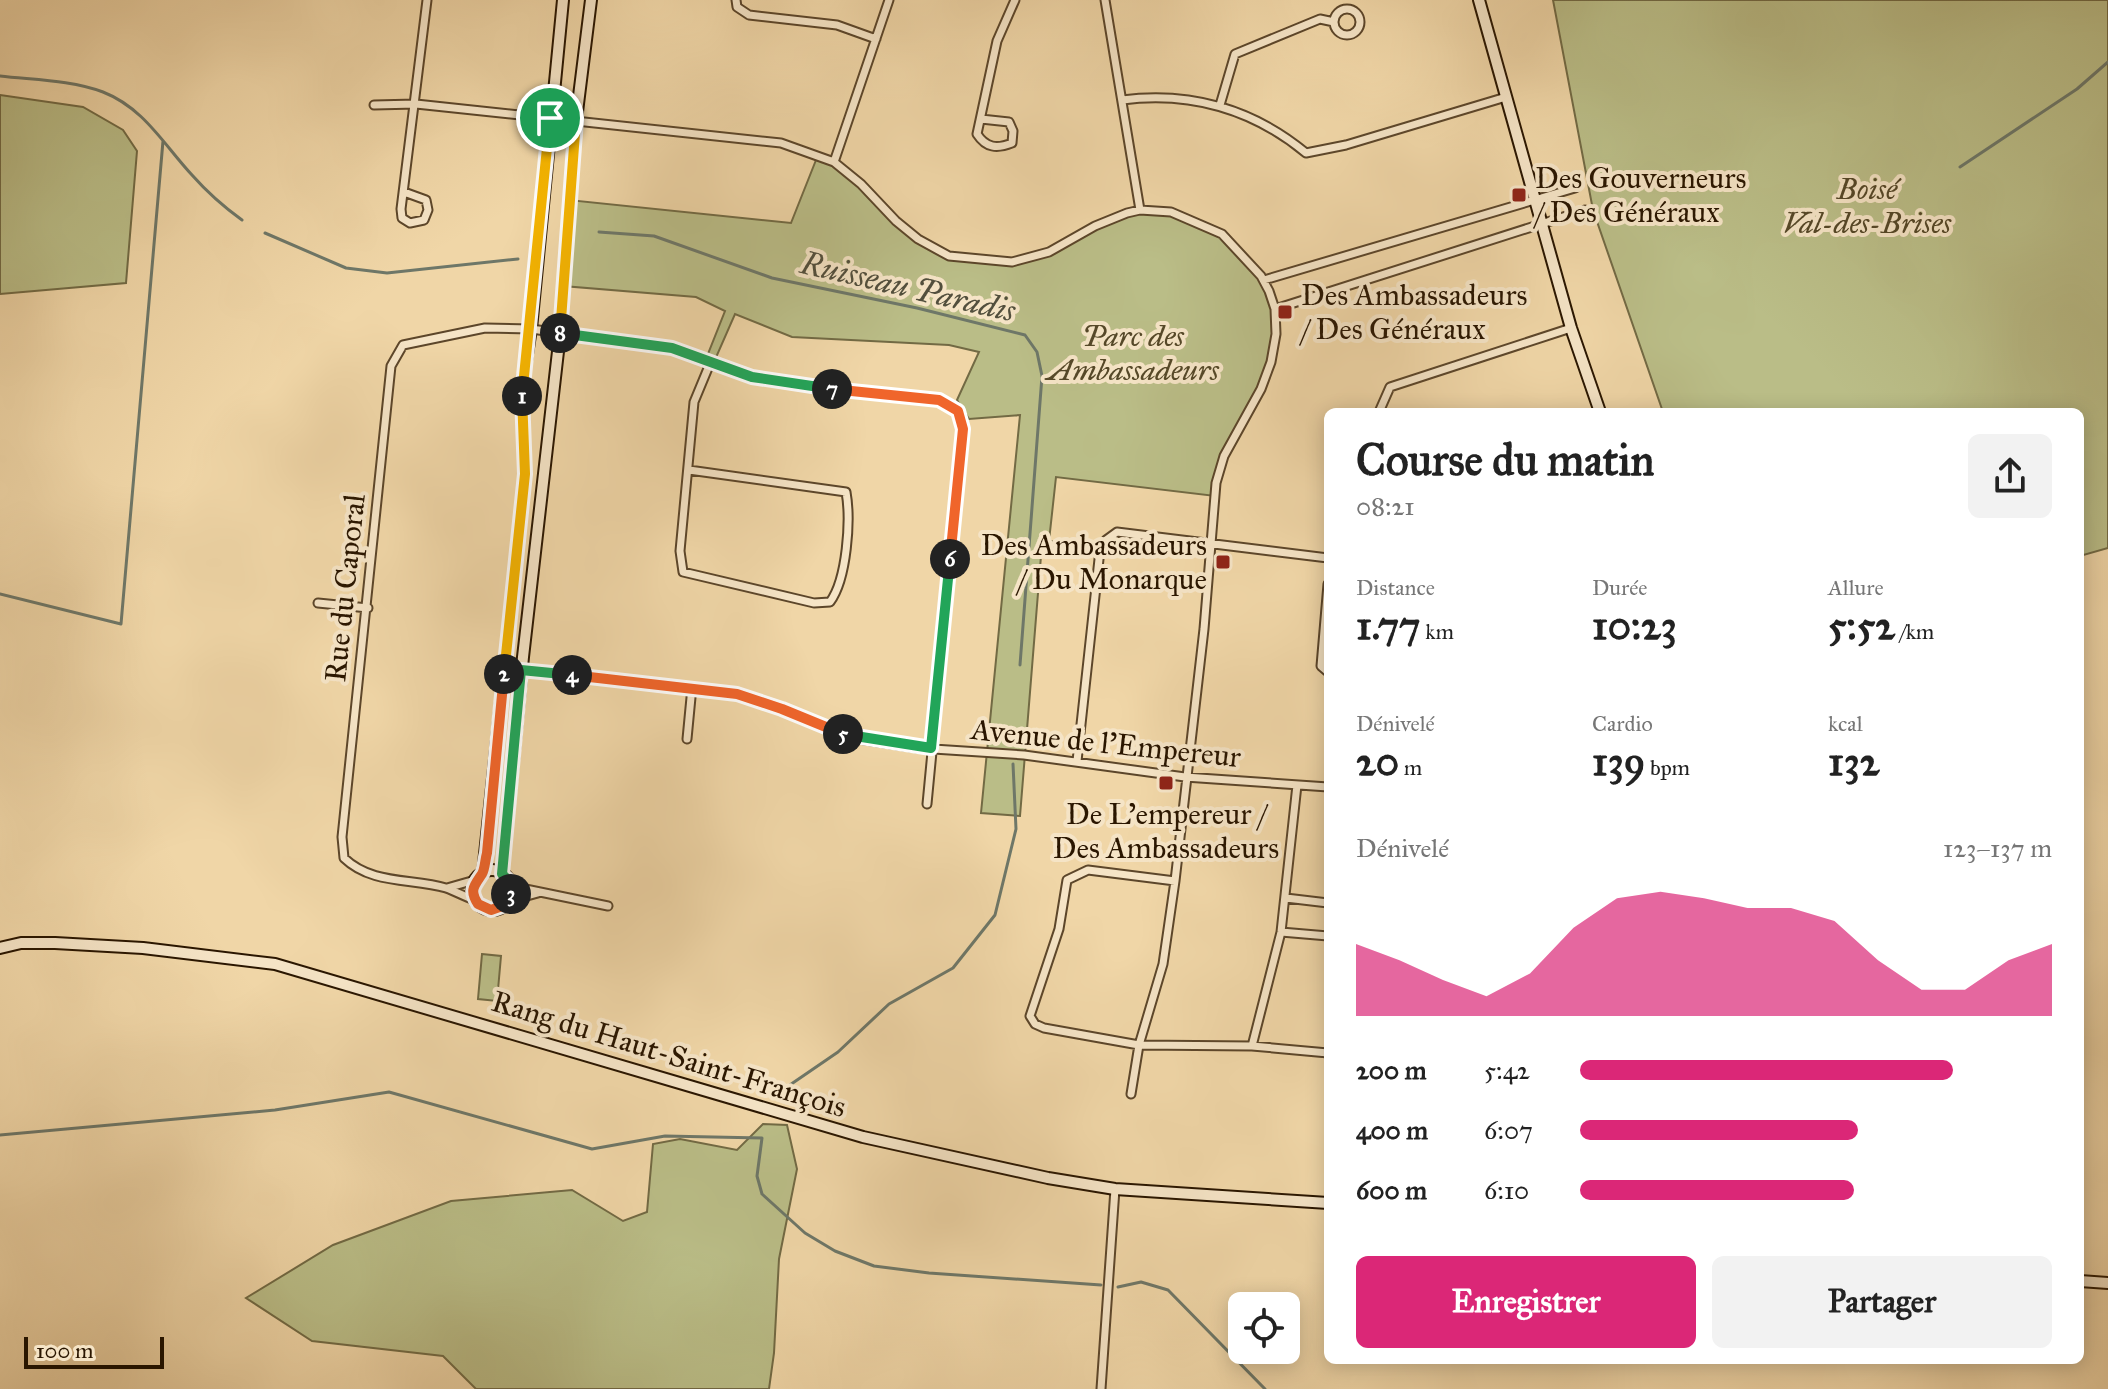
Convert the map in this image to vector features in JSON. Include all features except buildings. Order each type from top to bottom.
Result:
[{"type":"street","points":[[404,192],[426,200],[428,210],[424,220],[410,223],[402,218],[404,192],[427,0]]},
{"type":"street","points":[[538,893],[491,910],[475,900],[472,890],[479,876],[525,474],[522,386],[531,329],[563,0]]},
{"type":"street","points":[[502,874],[521,670],[560,334],[576,120],[591,0]]},
{"type":"street","points":[[736,0],[737,7],[749,15],[837,25],[876,39]]},
{"type":"street","points":[[834,162],[889,0]]},
{"type":"street","points":[[981,119],[1009,122],[1013,131],[1012,143],[1001,148],[982,142],[977,134],[997,41],[1015,0]]},
{"type":"street","points":[[1105,0],[1140,210]]},
{"type":"street","points":[[1479,0],[1571,328],[1599,408]]},
{"type":"street","points":[[1220,105],[1235,54],[1320,19],[1334,22]]},
{"type":"street","points":[[1122,100],[1148,96],[1220,105],[1245,114],[1306,153],[1346,145],[1506,97]]},
{"type":"street","points":[[374,105],[416,104],[781,143],[834,162],[918,239],[963,260],[1012,262],[1049,252],[1095,226],[1140,210],[1171,212],[1222,234],[1264,280],[1275,309],[1276,334],[1271,362],[1261,389],[1224,456],[1216,483],[1212,546],[1175,881],[1163,964],[1139,1045],[1131,1094]]},
{"type":"street","points":[[1264,280],[1575,188]]},
{"type":"street","points":[[1275,309],[1585,210]]},
{"type":"street","name":"Rue du Caporal","points":[[475,900],[447,888],[403,883],[352,866],[344,858],[342,837],[391,366],[395,354],[403,345],[485,328],[531,329],[672,348],[752,377],[939,400],[958,411],[962,437],[931,748]]},
{"type":"street","points":[[1381,408],[1390,387],[1571,328]]},
{"type":"street","points":[[689,470],[846,492],[849,508],[840,589],[830,602],[814,603],[683,572],[680,551],[694,402],[711,361]]},
{"type":"street","points":[[1077,761],[1100,550],[1106,540],[1117,532],[1324,558]]},
{"type":"street","points":[[318,603],[368,608]]},
{"type":"street","points":[[1324,631],[1321,666],[1324,669]]},
{"type":"street","name":"Avenue de l'Empereur","points":[[505,668],[737,694],[852,738],[1077,761],[1185,777],[1324,787]]},
{"type":"street","points":[[687,739],[692,687]]},
{"type":"street","points":[[927,804],[931,748]]},
{"type":"street","points":[[1252,1046],[1281,932],[1297,785]]},
{"type":"street","points":[[479,876],[493,870],[502,874],[511,886],[608,906]]},
{"type":"street","points":[[1175,881],[1088,870],[1067,880],[1059,929],[1030,1016],[1044,1028],[1139,1045],[1252,1046],[1324,1053]]},
{"type":"street","name":"Rue du Caporal","points":[[447,888],[479,876]]},
{"type":"street","points":[[509,901],[511,886]]},
{"type":"street","points":[[1286,898],[1324,903]]},
{"type":"street","points":[[1281,932],[1324,936]]},
{"type":"street","name":"Rang du Haut-Saint-François","points":[[0,948],[21,943],[143,948],[275,964],[863,1137],[1048,1178],[1115,1189],[1324,1203]]},
{"type":"street","points":[[1101,1389],[1115,1189]]},
{"type":"street","points":[[2084,1281],[2108,1283]]},
{"type":"green space","name":"Boisé Val-des-Brises","points":[[1553,0],[2108,0],[2108,548],[2084,555],[2084,408],[1662,408],[1593,210]]},
{"type":"green space","points":[[0,95],[83,107],[123,130],[137,151],[126,283],[0,294]]},
{"type":"green space","name":"Parc des Ambassadeurs","points":[[818,155],[834,162],[896,221],[949,256],[1012,262],[1051,251],[1127,213],[1171,212],[1222,234],[1264,280],[1275,309],[1271,362],[1235,434],[1215,496],[1056,477],[1049,541],[1096,546],[1095,553],[1049,548],[1041,556],[1020,816],[981,813],[1020,415],[969,419],[957,400],[979,352],[949,345],[792,337],[735,314],[714,362],[706,359],[725,311],[696,297],[563,286],[569,200],[791,223]]},
{"type":"green space","points":[[482,954],[501,956],[497,1001],[478,999]]},
{"type":"green space","points":[[763,1124],[787,1125],[797,1169],[779,1259],[769,1389],[476,1389],[443,1356],[312,1341],[246,1298],[333,1245],[451,1201],[572,1190],[623,1221],[647,1212],[653,1144],[680,1139],[737,1150]]},
{"type":"waterway","points":[[1960,167],[2077,89],[2108,62]]},
{"type":"waterway","name":"Ruisseau Paradis","points":[[0,76],[78,85],[117,99],[142,117],[204,187],[242,220]]},
{"type":"waterway","points":[[0,594],[121,624],[163,141]]},
{"type":"waterway","name":"Ruisseau Paradis","points":[[599,232],[654,236],[772,278],[917,308],[1025,335],[1037,352],[1042,376],[1020,665]]},
{"type":"waterway","name":"Ruisseau Paradis","points":[[265,233],[346,268],[387,273],[518,259]]},
{"type":"waterway","name":"Ruisseau Paradis","points":[[784,1089],[838,1052],[889,1004],[953,968],[995,915],[1016,829],[1013,764]]},
{"type":"waterway","points":[[0,1135],[275,1110],[389,1092],[592,1149],[665,1136],[762,1138],[757,1176],[762,1194],[805,1233],[835,1251],[874,1266],[1101,1285]]},
{"type":"waterway","name":"Ruisseau Paradis","points":[[1118,1287],[1141,1282],[1168,1290],[1265,1389]]},
{"type":"place","name":"Des Gouverneurs / Des Généraux","points":[[1519,195]]},
{"type":"place","name":"Des Ambassadeurs / Des Généraux","points":[[1285,312]]},
{"type":"place","name":"Des Ambassadeurs / Du Monarque","points":[[1223,562]]},
{"type":"place","name":"De L'empereur / Des Ambassadeurs","points":[[1166,783]]},
{"type":"route","points":[[550,118],[576,120],[560,334],[672,348],[752,377],[939,400],[958,411],[963,429],[931,748],[852,738],[737,694],[521,670],[502,874],[509,881],[512,891],[505,905],[491,910],[478,904],[472,890],[475,880],[483,873],[487,853],[525,474],[522,386],[531,329],[550,118]]}]
